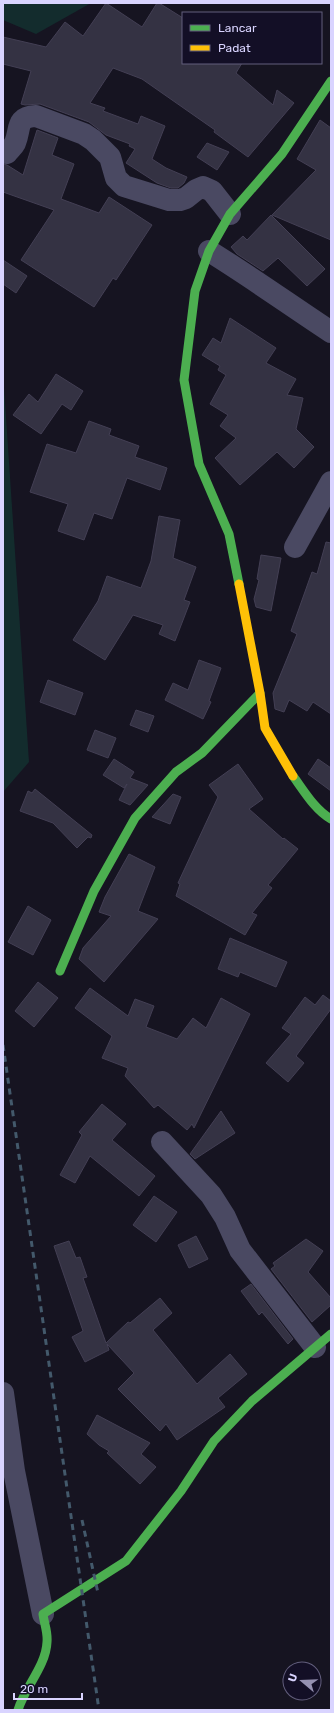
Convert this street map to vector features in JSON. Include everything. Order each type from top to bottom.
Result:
[{"type":"street","points":[[331,81],[282,154],[230,214],[209,251],[195,291],[184,380],[199,464],[229,534],[260,693],[265,728],[279,755],[308,796],[326,816],[331,819]]},
{"type":"street","points":[[7,153],[15,144],[18,126],[29,116],[36,116],[84,134],[93,140],[110,157],[116,178],[124,186],[169,200],[180,200],[186,198],[196,190],[203,187],[212,192],[230,214]]},
{"type":"street","points":[[209,251],[252,278],[289,305],[331,332]]},
{"type":"street","points":[[295,547],[331,482]]},
{"type":"street","points":[[60,971],[94,891],[135,818],[176,772],[202,753],[260,693]]},
{"type":"street","points":[[43,1614],[126,1561],[181,1491],[214,1440],[252,1401],[323,1340],[240,1250],[225,1217],[211,1195],[162,1142]]},
{"type":"street","points":[[3,1393],[14,1471],[48,1643],[40,1667],[26,1687],[18,1710]]},
{"type":"green space","points":[[3,3],[91,3],[36,34],[3,20]]},
{"type":"green space","points":[[3,372],[29,762],[3,792]]},
{"type":"building","points":[[106,3],[142,27],[157,3],[159,3],[182,17],[182,64],[241,64],[236,73],[273,105],[277,90],[294,103],[248,157],[214,132],[215,130],[142,79],[113,68],[90,103],[105,108],[103,111],[138,124],[141,116],[165,126],[152,159],[166,168],[187,177],[184,183],[178,188],[171,188],[157,183],[126,163],[135,149],[129,146],[130,144],[106,135],[89,122],[40,104],[21,104],[31,71],[3,64],[3,37],[46,47],[65,22],[83,36]]},
{"type":"building","points":[[320,120],[331,128],[331,240],[272,215],[316,170],[297,159]]},
{"type":"building","points":[[37,130],[58,138],[52,155],[74,164],[61,199],[99,213],[109,197],[152,225],[116,280],[113,278],[94,307],[21,260],[54,210],[3,192],[3,164],[23,175]]},
{"type":"building","points":[[207,143],[229,152],[217,170],[197,157]]},
{"type":"building","points":[[271,215],[325,269],[307,286],[278,258],[263,271],[237,254],[231,247],[243,236],[247,240]]},
{"type":"building","points":[[3,260],[27,276],[16,293],[3,284]]},
{"type":"building","points":[[230,318],[276,348],[266,363],[296,379],[287,395],[303,398],[296,429],[314,447],[294,468],[277,452],[240,485],[215,458],[236,438],[220,426],[228,415],[210,404],[226,375],[218,370],[220,366],[202,355],[213,338],[221,343]]},
{"type":"building","points":[[56,374],[83,391],[71,410],[62,404],[41,434],[13,415],[29,394],[38,402]]},
{"type":"building","points":[[89,421],[111,429],[109,435],[139,446],[135,457],[167,468],[160,490],[127,478],[112,519],[94,513],[84,540],[58,531],[68,504],[30,492],[47,444],[76,453]]},
{"type":"building","points":[[159,516],[180,520],[173,558],[196,567],[184,600],[190,602],[175,641],[159,634],[163,625],[133,615],[105,660],[73,640],[98,601],[107,576],[141,588],[151,561]]},
{"type":"building","points":[[326,542],[331,543],[331,714],[313,702],[307,711],[289,700],[284,712],[275,709],[273,693],[297,634],[291,631],[312,572],[317,574]]},
{"type":"building","points":[[261,555],[281,558],[271,611],[256,607],[254,599],[259,580],[257,579]]},
{"type":"building","points":[[199,660],[221,668],[209,701],[211,702],[203,719],[165,700],[173,683],[188,690]]},
{"type":"building","points":[[48,680],[83,693],[75,715],[40,702]]},
{"type":"building","points":[[136,710],[154,716],[148,732],[130,725]]},
{"type":"building","points":[[95,730],[116,738],[108,758],[87,750]]},
{"type":"building","points":[[114,759],[134,772],[130,778],[148,785],[130,805],[119,800],[127,784],[124,788],[103,775]]},
{"type":"building","points":[[318,759],[331,768],[331,791],[308,774]]},
{"type":"building","points":[[238,764],[263,799],[249,809],[283,839],[284,838],[298,849],[268,885],[272,888],[252,913],[257,915],[245,935],[176,896],[180,884],[178,883],[218,797],[209,785]]},
{"type":"building","points":[[35,789],[92,835],[91,838],[88,837],[77,848],[53,823],[20,811],[28,791],[32,793]]},
{"type":"building","points":[[173,794],[181,797],[170,824],[152,817]]},
{"type":"building","points":[[129,854],[155,867],[138,911],[158,919],[104,982],[79,959],[83,948],[111,916],[99,912],[105,897]]},
{"type":"building","points":[[28,906],[51,920],[33,955],[8,942]]},
{"type":"building","points":[[230,938],[287,962],[276,987],[240,972],[238,977],[218,969]]},
{"type":"building","points":[[38,982],[58,998],[34,1027],[15,1011]]},
{"type":"building","points":[[90,988],[128,1016],[135,999],[154,1006],[146,1027],[177,1039],[193,1018],[206,1028],[221,998],[250,1014],[194,1128],[192,1124],[187,1130],[158,1105],[154,1108],[125,1076],[128,1068],[102,1058],[112,1036],[75,1008]]},
{"type":"building","points":[[323,995],[331,1001],[331,1009],[296,1056],[304,1063],[288,1082],[266,1063],[291,1034],[282,1028],[305,997],[315,1005]]},
{"type":"building","points":[[102,1104],[126,1124],[112,1140],[155,1176],[139,1196],[90,1156],[75,1183],[60,1175],[82,1135],[79,1132]]},
{"type":"building","points":[[221,1111],[235,1133],[195,1159],[190,1154]]},
{"type":"building","points":[[154,1196],[177,1212],[156,1242],[133,1225]]},
{"type":"building","points":[[196,1236],[208,1259],[189,1268],[178,1245]]},
{"type":"building","points":[[306,1239],[323,1251],[308,1272],[331,1298],[331,1305],[312,1322],[271,1269],[275,1266],[273,1263]]},
{"type":"building","points":[[69,1241],[76,1258],[80,1257],[87,1277],[83,1278],[106,1343],[128,1322],[130,1323],[160,1298],[172,1313],[153,1330],[197,1384],[230,1354],[247,1374],[218,1398],[225,1407],[177,1440],[166,1424],[160,1431],[118,1389],[134,1373],[107,1344],[109,1350],[85,1362],[72,1337],[83,1331],[54,1246]]},
{"type":"building","points":[[251,1284],[293,1339],[288,1344],[262,1312],[259,1315],[241,1291]]},
{"type":"building","points":[[97,1415],[150,1443],[141,1454],[156,1467],[140,1484],[107,1453],[109,1451],[99,1445],[87,1434]]},
{"type":"railway","points":[[3,1045],[99,1710]]},
{"type":"railway","points":[[82,1520],[98,1593]]},
{"type":"traffic: fast","points":[[239,584],[229,534],[199,464],[184,380],[195,291],[209,251],[230,214],[282,154],[331,81]]},
{"type":"traffic: fast","points":[[60,971],[94,891],[135,818],[176,772],[202,753],[260,693]]},
{"type":"traffic: fast","points":[[293,776],[320,811],[331,819]]},
{"type":"traffic: fast","points":[[18,1710],[46,1651],[47,1635],[43,1614],[126,1561],[181,1491],[214,1441],[252,1401],[331,1334]]},
{"type":"traffic: slow","points":[[239,584],[260,693],[265,728],[293,776]]}]
